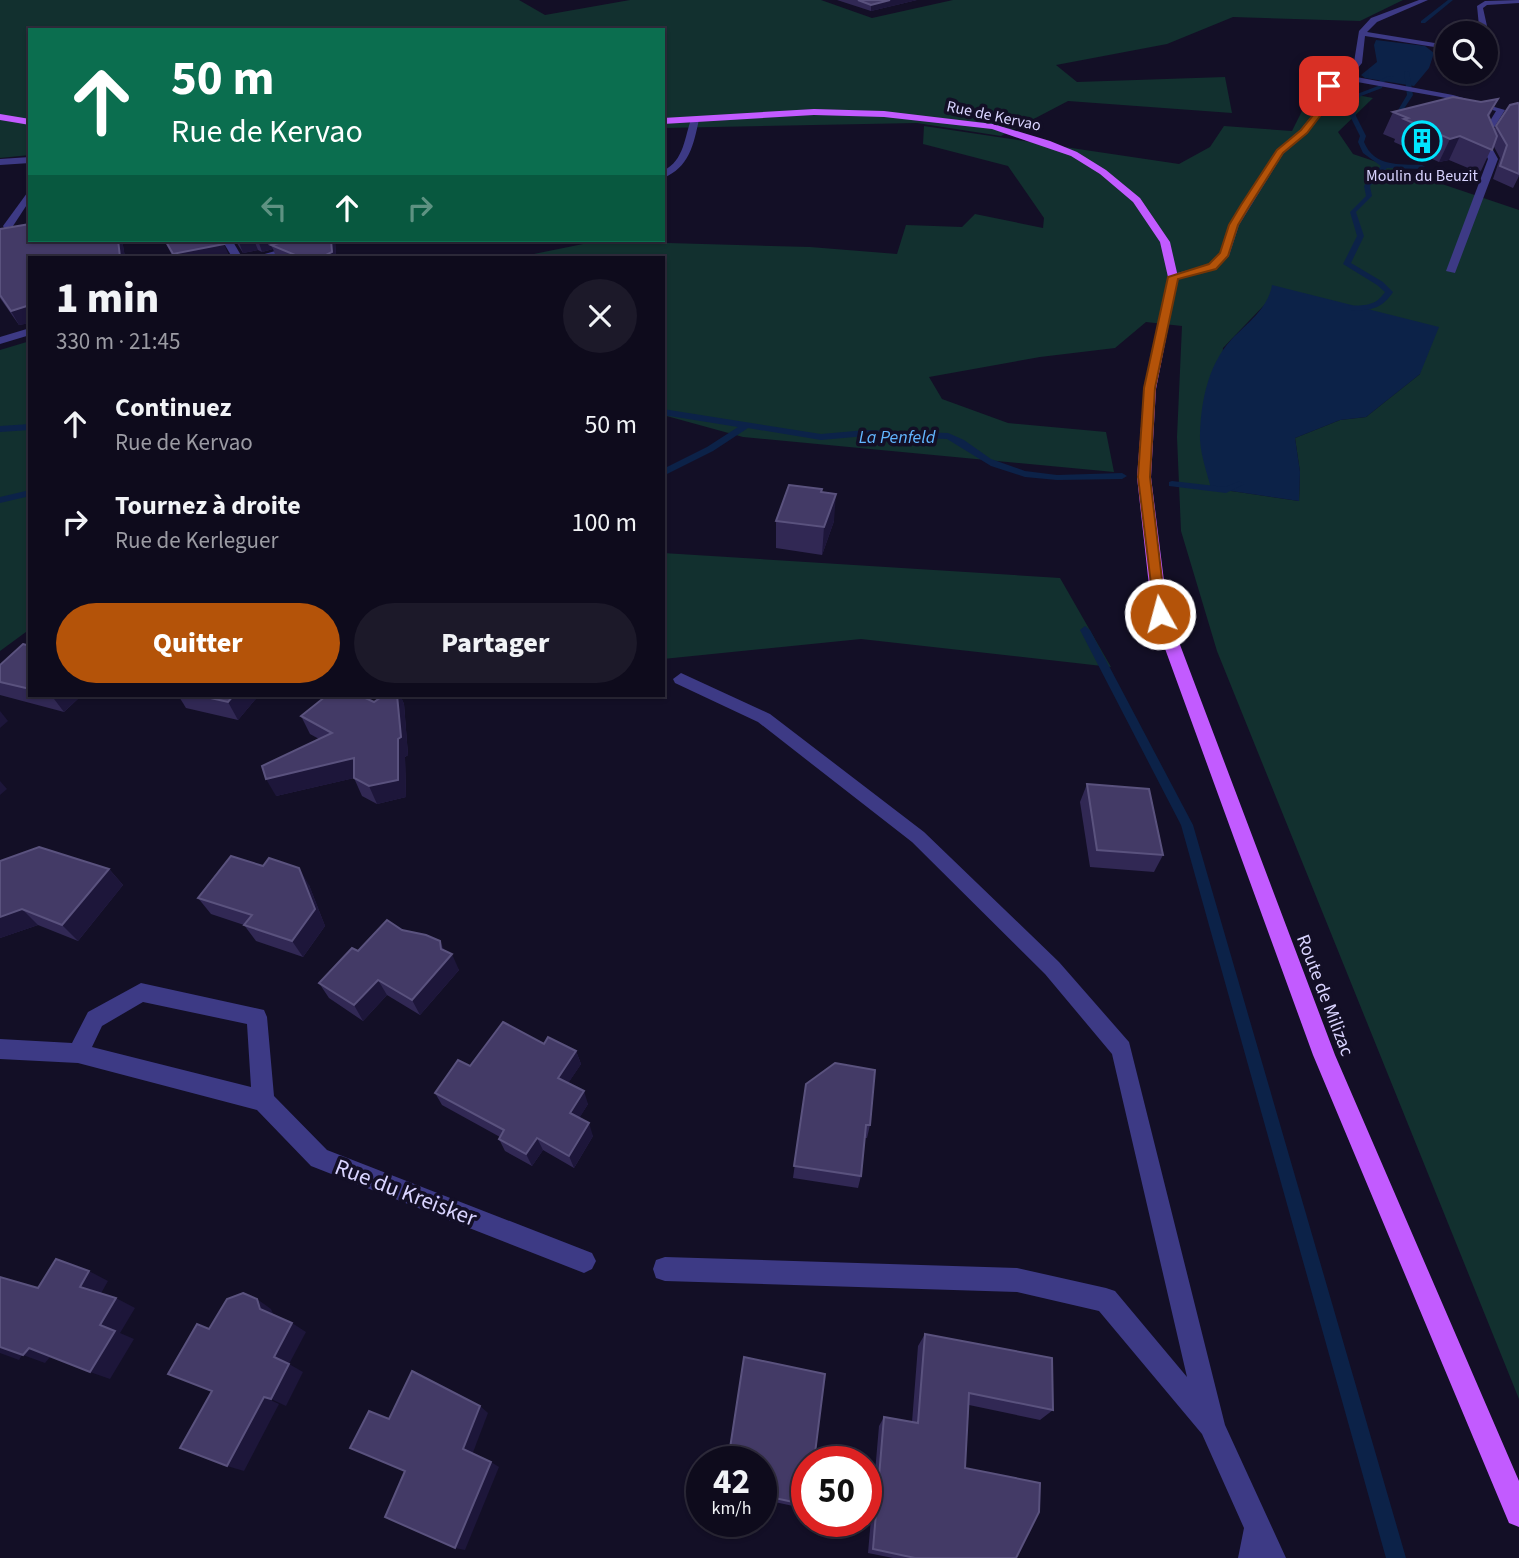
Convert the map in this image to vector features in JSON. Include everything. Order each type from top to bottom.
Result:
[{"type":"main road","name":"Rue de Kervao","points":[[665,121],[814,112],[884,114],[993,127],[1047,142],[1074,154],[1103,172],[1137,200],[1165,242],[1173,277],[1150,388],[1144,477]]},
{"type":"main road","points":[[0,117],[28,122]]},
{"type":"main road","name":"Route de Milizac","points":[[1144,477],[1160,614],[1324,1055],[1519,1513]]},
{"type":"street","points":[[1173,277],[1212,267],[1225,254],[1234,225],[1280,152],[1304,131],[1317,114],[1329,86],[1345,77],[1358,63],[1362,33],[1374,20],[1425,0]]},
{"type":"street","points":[[1482,21],[1479,7],[1485,3],[1519,1]]},
{"type":"street","points":[[1362,33],[1435,45]]},
{"type":"street","points":[[1345,77],[1418,89],[1501,110],[1483,139],[1493,159],[1451,271]]},
{"type":"street","points":[[665,174],[673,171],[685,158],[695,119]]},
{"type":"street","points":[[0,162],[28,160]]},
{"type":"street","points":[[8,226],[28,195]]},
{"type":"street","points":[[263,256],[317,242]]},
{"type":"street","points":[[0,341],[28,332]]},
{"type":"street","points":[[681,679],[764,718],[918,837],[1052,968],[1122,1049],[1212,1427],[1272,1558]]},
{"type":"street","points":[[0,1049],[78,1053],[263,1101],[257,1017],[141,992],[95,1019],[78,1053]]},
{"type":"street","name":"Rue du Kreisker","points":[[263,1101],[319,1158],[584,1261]]},
{"type":"street","points":[[664,1269],[1017,1280],[1106,1300],[1212,1427]]},
{"type":"street","points":[[1252,1558],[1258,1527]]},
{"type":"green space","points":[[0,0],[519,0],[545,15],[630,0],[821,0],[872,18],[953,0],[1403,0],[1360,21],[1233,17],[1167,44],[1056,65],[1077,82],[1225,77],[1232,113],[1068,101],[1001,136],[917,123],[665,128],[665,28],[28,28],[28,155],[0,158]]},
{"type":"green space","points":[[1314,87],[1373,98],[1338,132],[1353,154],[1519,210],[1519,1399],[1217,651],[1181,531],[1177,437],[1182,326],[1146,322],[1115,348],[1040,357],[929,377],[942,399],[1008,423],[1106,432],[1114,472],[743,437],[665,416],[665,256],[524,256],[593,242],[810,247],[897,254],[906,225],[962,227],[975,214],[1043,228],[1044,218],[1008,166],[923,144],[924,126],[1179,164],[1210,147],[1224,126],[1292,131]],"holes":[[[1270,299],[1420,374],[1366,417],[1340,420],[1295,438],[1300,472],[1299,501],[1211,488],[1223,348]]]},
{"type":"green space","points":[[28,342],[28,630],[0,651],[0,350]]},
{"type":"green space","points":[[665,553],[1060,578],[1111,667],[861,639],[665,659]]},
{"type":"water","points":[[1376,40],[1425,46],[1434,53],[1429,68],[1414,86],[1365,78],[1361,75],[1377,62],[1374,45]]},
{"type":"water","points":[[1272,285],[1439,327],[1420,374],[1366,417],[1340,420],[1295,438],[1300,472],[1299,501],[1211,488],[1201,446],[1203,400],[1216,362],[1231,340],[1261,308]]},
{"type":"building","points":[[858,0],[890,0],[871,5]]},
{"type":"building","points":[[1453,97],[1481,102],[1498,99],[1488,115],[1497,136],[1492,150],[1460,136],[1450,139],[1393,112]]},
{"type":"building","points":[[1518,103],[1519,174],[1500,166],[1507,145],[1496,126],[1510,105]]},
{"type":"building","points":[[28,224],[28,242],[118,242],[120,256],[28,256],[28,306],[11,311],[0,295],[0,229]]},
{"type":"building","points":[[166,242],[224,244],[173,254]]},
{"type":"building","points":[[283,242],[331,242],[332,252],[324,256],[298,256],[271,245]]},
{"type":"building","points":[[789,485],[822,489],[821,492],[836,494],[824,527],[776,521]]},
{"type":"building","points":[[23,644],[28,645],[28,689],[0,682],[0,665]]},
{"type":"building","points":[[206,697],[232,697],[228,702]]},
{"type":"building","points":[[325,697],[363,697],[374,702],[381,697],[397,697],[401,737],[398,739],[398,780],[369,786],[354,778],[354,758],[266,779],[262,766],[332,733],[301,716]]},
{"type":"building","points":[[1087,784],[1149,789],[1163,855],[1097,850]]},
{"type":"building","points":[[39,847],[109,869],[62,925],[22,909],[0,917],[0,861]]},
{"type":"building","points":[[231,856],[263,866],[269,858],[299,868],[315,909],[292,941],[244,925],[252,915],[198,898]]},
{"type":"building","points":[[387,920],[402,930],[440,941],[441,949],[452,954],[412,1000],[378,980],[354,1005],[319,983],[352,948],[358,951]]},
{"type":"building","points":[[503,1022],[544,1044],[548,1037],[576,1051],[558,1078],[584,1091],[570,1113],[589,1123],[569,1156],[537,1138],[526,1154],[499,1139],[504,1130],[435,1093],[458,1060],[470,1066]]},
{"type":"building","points":[[835,1063],[875,1070],[870,1125],[866,1125],[861,1176],[794,1166],[806,1084]]},
{"type":"building","points":[[56,1259],[89,1271],[80,1287],[116,1298],[100,1325],[115,1331],[90,1372],[29,1348],[23,1355],[0,1347],[0,1277],[38,1288]]},
{"type":"building","points":[[243,1293],[257,1299],[260,1309],[292,1323],[274,1357],[289,1364],[271,1399],[264,1397],[227,1466],[180,1448],[212,1391],[168,1374],[197,1324],[209,1329],[227,1299]]},
{"type":"building","points":[[925,1334],[1052,1358],[1053,1410],[969,1393],[965,1468],[1040,1483],[1039,1512],[1016,1558],[915,1558],[873,1549],[874,1537],[882,1537],[884,1417],[918,1423]]},
{"type":"building","points":[[744,1357],[825,1374],[816,1446],[791,1446],[791,1502],[777,1498],[777,1446],[730,1446]]},
{"type":"building","points":[[412,1371],[480,1406],[463,1449],[491,1462],[455,1548],[385,1517],[405,1471],[350,1448],[369,1411],[389,1419]]},
{"type":"waterway","name":"La Penfeld","points":[[1423,22],[1451,0]]},
{"type":"waterway","name":"La Penfeld","points":[[1394,122],[1410,95],[1406,72]]},
{"type":"waterway","name":"La Penfeld","points":[[1385,166],[1365,152],[1361,142],[1363,136],[1353,116],[1351,103],[1359,95],[1380,87],[1382,81],[1391,77]]},
{"type":"waterway","name":"La Penfeld","points":[[1351,308],[1373,307],[1382,302],[1389,292],[1380,283],[1347,264],[1360,236],[1353,212],[1369,196],[1367,186],[1385,166]]},
{"type":"waterway","name":"La Penfeld","points":[[1385,166],[1422,167]]},
{"type":"waterway","name":"La Penfeld","points":[[665,412],[821,437],[866,433],[948,436],[988,461],[1025,474],[1057,477],[1122,476]]},
{"type":"waterway","name":"La Penfeld","points":[[665,472],[710,449],[745,426]]},
{"type":"waterway","name":"La Penfeld","points":[[0,429],[28,427]]},
{"type":"waterway","name":"La Penfeld","points":[[1172,484],[1226,490],[1240,484]]},
{"type":"waterway","name":"La Penfeld","points":[[0,500],[28,493]]},
{"type":"waterway","points":[[1085,630],[1187,825],[1396,1558]]},
{"type":"place","name":"Moulin du Beuzit","points":[[1422,141]]},
{"type":"route","points":[[1160,614],[1144,477],[1150,388],[1173,277],[1212,267],[1225,254],[1234,225],[1245,205],[1280,152],[1304,131],[1317,114],[1329,86]]}]
